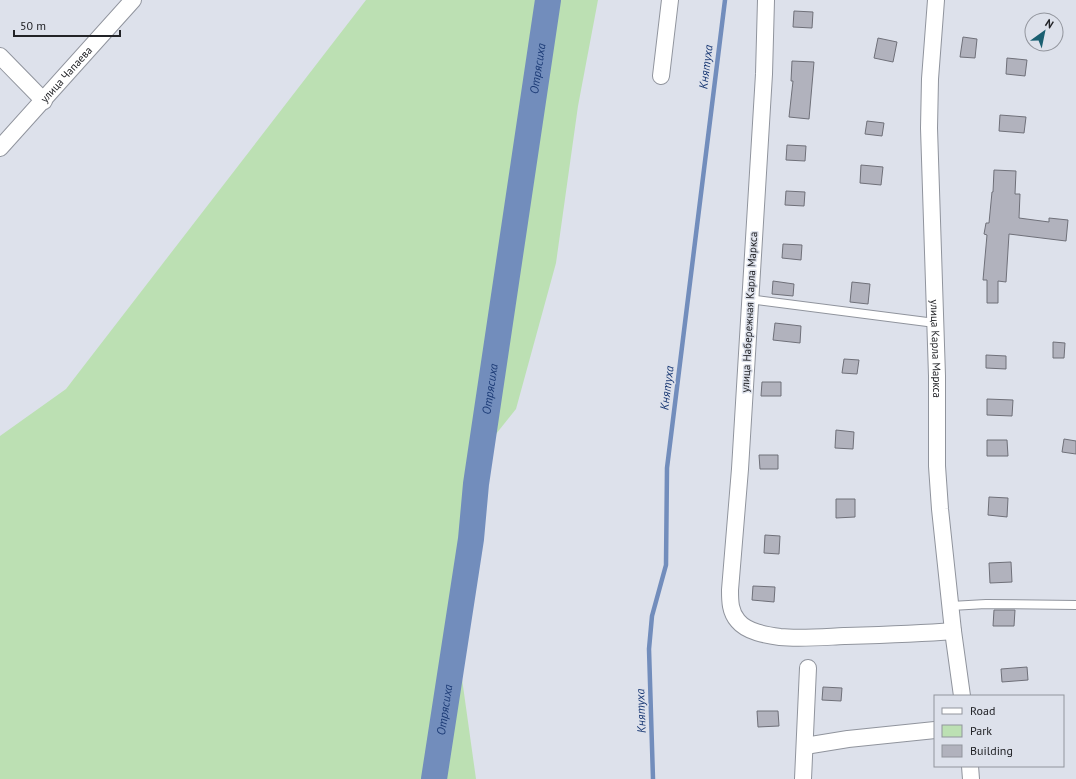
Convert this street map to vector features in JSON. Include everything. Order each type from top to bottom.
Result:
[{"type":"street","name":"улица Чапаева","points":[[0,148],[44,101],[133,0]]},
{"type":"street","points":[[661,76],[670,0]]},
{"type":"street","name":"улица Набережная Карла Маркса","points":[[766,0],[764,74],[749,299],[740,469],[730,605],[738,622],[745,627],[754,631],[781,637],[818,637],[953,631]]},
{"type":"street","name":"улица Карла Маркса","points":[[936,0],[930,78],[929,128],[935,323],[937,466],[953,631],[962,695]]},
{"type":"street","points":[[0,56],[44,101]]},
{"type":"street","points":[[803,779],[808,668]]},
{"type":"street","points":[[805,746],[848,739],[934,730]]},
{"type":"street","points":[[970,767],[971,779]]},
{"type":"lane","points":[[749,299],[935,323]]},
{"type":"lane","points":[[951,606],[986,604],[1076,605]]},
{"type":"green space","points":[[366,0],[598,0],[578,106],[556,263],[516,409],[480,454],[476,484],[451,600],[476,779],[0,779],[0,436],[66,389]]},
{"type":"building","points":[[794,11],[813,12],[812,28],[793,27]]},
{"type":"building","points":[[963,37],[977,39],[975,58],[960,57]]},
{"type":"building","points":[[878,38],[897,42],[893,62],[874,58]]},
{"type":"building","points":[[1007,58],[1027,60],[1025,76],[1006,74]]},
{"type":"building","points":[[792,61],[814,62],[809,119],[789,117],[793,81],[791,81]]},
{"type":"building","points":[[1000,115],[1026,117],[1024,133],[999,131]]},
{"type":"building","points":[[867,121],[884,123],[882,136],[865,134]]},
{"type":"building","points":[[787,145],[806,146],[805,161],[786,160]]},
{"type":"building","points":[[861,165],[883,167],[881,185],[860,183]]},
{"type":"building","points":[[994,170],[1016,171],[1015,194],[1020,194],[1019,218],[1049,222],[1049,218],[1068,220],[1066,241],[1009,234],[1006,282],[998,281],[998,303],[987,303],[987,280],[983,280],[987,235],[984,234],[986,223],[989,223]]},
{"type":"building","points":[[786,191],[805,192],[804,206],[785,205]]},
{"type":"building","points":[[783,244],[802,245],[801,260],[782,258]]},
{"type":"building","points":[[773,281],[794,284],[793,296],[772,294]]},
{"type":"building","points":[[852,282],[870,284],[868,304],[850,302]]},
{"type":"building","points":[[775,323],[801,326],[800,343],[773,340]]},
{"type":"building","points":[[1053,342],[1065,343],[1064,358],[1053,358]]},
{"type":"building","points":[[986,355],[1006,356],[1006,369],[986,368]]},
{"type":"building","points":[[844,359],[859,360],[857,374],[842,373]]},
{"type":"building","points":[[762,382],[781,382],[781,396],[761,396]]},
{"type":"building","points":[[987,399],[1013,400],[1012,416],[987,415]]},
{"type":"building","points":[[836,430],[854,432],[853,449],[835,448]]},
{"type":"building","points":[[1064,439],[1076,441],[1076,454],[1062,452]]},
{"type":"building","points":[[987,440],[1007,440],[1008,456],[987,456]]},
{"type":"building","points":[[759,455],[778,455],[778,469],[760,469]]},
{"type":"building","points":[[989,497],[1008,498],[1007,517],[988,515]]},
{"type":"building","points":[[836,499],[855,499],[855,517],[836,518]]},
{"type":"building","points":[[765,535],[780,536],[779,554],[764,553]]},
{"type":"building","points":[[1011,562],[1012,582],[990,583],[989,563]]},
{"type":"building","points":[[753,586],[775,587],[774,602],[752,600]]},
{"type":"building","points":[[994,610],[1015,610],[1014,626],[993,626]]},
{"type":"building","points":[[1027,667],[1028,680],[1002,682],[1001,669]]},
{"type":"building","points":[[823,687],[842,688],[841,701],[822,700]]},
{"type":"building","points":[[757,711],[778,711],[779,726],[758,727]]},
{"type":"waterway","name":"Отрясиха","points":[[434,779],[471,539],[476,484],[548,0]]},
{"type":"waterway","name":"Княтуха","points":[[653,779],[649,649],[652,616],[666,565],[667,468],[725,0]]}]
